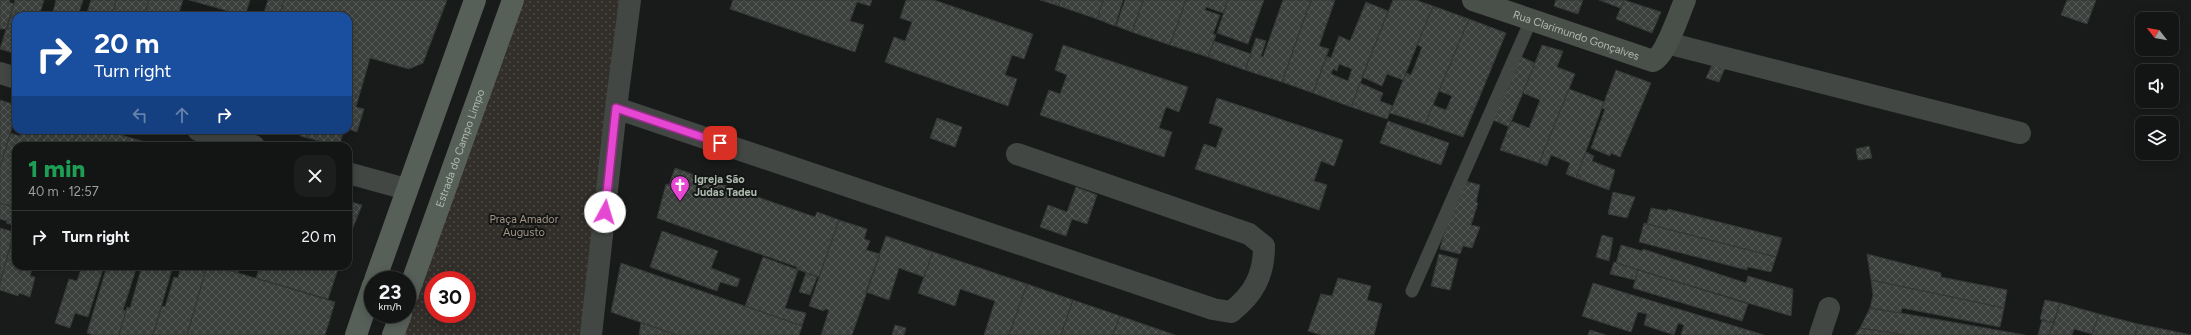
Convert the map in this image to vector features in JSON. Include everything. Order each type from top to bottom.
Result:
[{"type":"main road","points":[[378,271],[406,189],[475,0]]},
{"type":"main road","name":"Estrada do Campo Limpo","points":[[416,271],[513,0]]},
{"type":"main road","points":[[356,335],[364,311]]},
{"type":"main road","points":[[393,335],[397,323]]},
{"type":"street","points":[[591,335],[616,108],[630,0]]},
{"type":"street","name":"Rua Clarimundo Gonçalves","points":[[1473,0],[1648,60],[1662,51]]},
{"type":"street","points":[[1684,0],[1662,51],[2020,133]]},
{"type":"street","points":[[0,73],[12,77]]},
{"type":"street","points":[[616,108],[1213,309],[1231,312],[1247,299],[1264,263],[1264,246],[1249,234],[1017,154]]},
{"type":"street","points":[[212,134],[240,142]]},
{"type":"street","points":[[352,174],[406,189]]},
{"type":"street","points":[[1820,335],[1829,308]]},
{"type":"lane","points":[[1412,291],[1531,20]]},
{"type":"green space","name":"Praça Amador Augusto","points":[[517,0],[634,0],[583,335],[404,335],[408,323],[416,323],[416,299],[424,276],[424,323],[476,323],[476,271],[426,271]]},
{"type":"building","points":[[0,0],[10,0],[9,2],[14,4],[7,29],[0,29]]},
{"type":"building","points":[[15,0],[44,0],[40,12],[12,12],[12,53],[0,49]]},
{"type":"building","points":[[56,0],[83,0],[79,12],[53,12]]},
{"type":"building","points":[[91,0],[116,0],[113,12],[87,12]]},
{"type":"building","points":[[116,0],[149,0],[145,12],[113,12]]},
{"type":"building","points":[[149,0],[183,0],[179,12],[145,12]]},
{"type":"building","points":[[189,0],[216,0],[214,7]]},
{"type":"building","points":[[216,0],[250,0],[246,12],[231,12],[214,7]]},
{"type":"building","points":[[268,0],[284,0],[280,12],[264,12]]},
{"type":"building","points":[[284,0],[447,0],[423,63],[409,69],[370,58],[356,107],[364,109],[357,132],[352,130],[352,12],[280,12]]},
{"type":"building","points":[[733,0],[872,0],[870,6],[857,2],[850,21],[864,25],[855,52],[730,9]]},
{"type":"building","points":[[906,0],[934,0],[1033,34],[1024,59],[1012,55],[1005,75],[1017,79],[1008,106],[885,62],[894,37],[905,41],[912,22],[900,18]]},
{"type":"building","points":[[1040,0],[1060,0],[1059,6]]},
{"type":"building","points":[[1060,0],[1103,0],[1097,19],[1059,6]]},
{"type":"building","points":[[1103,0],[1123,0],[1115,26],[1097,19]]},
{"type":"building","points":[[1125,0],[1143,0],[1132,32],[1116,26]]},
{"type":"building","points":[[1143,0],[1186,0],[1170,45],[1132,32]]},
{"type":"building","points":[[1186,0],[1228,0],[1223,13],[1206,7],[1205,10],[1220,15],[1213,34],[1216,35],[1208,57],[1170,45]]},
{"type":"building","points":[[1228,0],[1264,0],[1248,44],[1217,33]]},
{"type":"building","points":[[1283,0],[1311,0],[1282,82],[1245,70],[1256,38],[1266,41],[1261,56],[1263,57]]},
{"type":"building","points":[[1311,0],[1335,0],[1319,46],[1329,49],[1313,93],[1282,82]]},
{"type":"building","points":[[1393,0],[1416,0],[1433,6],[1403,80],[1387,74],[1382,86],[1362,77]]},
{"type":"building","points":[[1556,0],[1583,0],[1578,14],[1554,6]]},
{"type":"building","points":[[1599,0],[1624,0],[1620,8]]},
{"type":"building","points":[[1624,0],[1661,12],[1652,33],[1616,19]]},
{"type":"building","points":[[2067,0],[2096,0],[2087,24],[2061,15]]},
{"type":"building","points":[[1366,2],[1388,11],[1351,107],[1313,93],[1327,56],[1331,58],[1339,36],[1350,41]],"holes":[[[1339,64],[1352,69],[1348,81],[1331,74],[1333,69],[1337,71]]]},
{"type":"building","points":[[1433,6],[1469,19],[1425,124],[1390,113],[1406,73],[1411,75],[1422,47],[1417,45]]},
{"type":"building","points":[[1469,19],[1506,33],[1463,137],[1425,124],[1433,105],[1446,110],[1452,96],[1439,91]]},
{"type":"building","points":[[1214,41],[1251,54],[1245,70],[1208,57]]},
{"type":"building","points":[[1063,45],[1188,87],[1179,112],[1166,107],[1159,128],[1172,132],[1164,157],[1040,115],[1049,90],[1060,94],[1067,75],[1055,70]]},
{"type":"building","points":[[1542,45],[1563,51],[1557,67],[1575,74],[1539,163],[1500,150],[1511,121],[1529,128],[1540,100],[1523,93]]},
{"type":"building","points":[[1517,55],[1535,63],[1509,127],[1491,119]]},
{"type":"building","points":[[1713,63],[1725,68],[1719,82],[1706,78]]},
{"type":"building","points":[[1616,70],[1651,83],[1620,157],[1611,153],[1610,156],[1591,148],[1605,109],[1602,108]]},
{"type":"building","points":[[1360,83],[1383,93],[1380,101],[1393,106],[1387,119],[1351,107]]},
{"type":"building","points":[[1569,89],[1604,102],[1576,178],[1566,174],[1570,163],[1551,155],[1547,166],[1539,163]]},
{"type":"building","points":[[1217,98],[1343,140],[1334,166],[1321,161],[1314,181],[1327,185],[1319,210],[1195,169],[1204,144],[1216,148],[1223,128],[1209,123]]},
{"type":"building","points":[[0,100],[12,104],[12,128],[0,168]]},
{"type":"building","points":[[937,118],[962,127],[955,147],[930,138]]},
{"type":"building","points":[[1388,121],[1449,143],[1441,165],[1380,143]]},
{"type":"building","points":[[10,133],[20,136],[21,134],[43,134],[41,142],[12,142],[12,207],[0,203],[0,168]]},
{"type":"building","points":[[43,134],[76,134],[74,142],[41,142]]},
{"type":"building","points":[[76,134],[109,134],[107,142],[74,142]]},
{"type":"building","points":[[109,134],[117,134],[142,141],[142,142],[107,142]]},
{"type":"building","points":[[301,134],[343,134],[340,142],[323,142],[300,136]]},
{"type":"building","points":[[1869,146],[1872,158],[1858,160],[1856,149]]},
{"type":"building","points":[[1586,152],[1594,156],[1592,161],[1615,170],[1609,190],[1576,178]]},
{"type":"building","points":[[675,168],[815,217],[817,212],[839,220],[819,277],[796,269],[797,267],[657,218],[666,184],[669,185]]},
{"type":"building","points":[[1465,181],[1480,185],[1476,202],[1478,203],[1471,225],[1480,227],[1472,248],[1463,246],[1460,254],[1440,249],[1452,202]]},
{"type":"building","points":[[1076,187],[1097,195],[1087,224],[1072,219],[1066,236],[1040,227],[1048,205],[1067,212]]},
{"type":"building","points":[[1613,192],[1635,197],[1627,218],[1608,214]]},
{"type":"building","points":[[352,202],[362,205],[352,230]]},
{"type":"building","points":[[0,203],[12,207],[12,225],[6,223],[7,221],[0,219]]},
{"type":"building","points":[[1651,208],[1667,211],[1668,209],[1782,238],[1776,257],[1647,224]]},
{"type":"building","points":[[839,220],[867,229],[864,239],[870,241],[866,250],[880,254],[852,335],[821,335],[829,310],[825,309],[824,311],[809,306]]},
{"type":"building","points":[[1644,223],[1776,257],[1771,272],[1748,267],[1747,270],[1639,242]]},
{"type":"building","points":[[0,228],[12,231],[12,239],[0,283]]},
{"type":"building","points":[[662,231],[718,251],[711,268],[740,279],[737,287],[720,282],[717,291],[650,267]]},
{"type":"building","points":[[1602,235],[1613,238],[1609,261],[1596,257]]},
{"type":"building","points":[[886,236],[933,252],[924,277],[899,268],[889,300],[866,292]]},
{"type":"building","points":[[12,241],[12,270],[32,270],[30,276],[35,277],[30,297],[19,293],[18,296],[0,290],[0,283]]},
{"type":"building","points":[[1621,245],[1642,251],[1643,249],[1746,283],[1748,276],[1793,289],[1791,316],[1616,263]]},
{"type":"building","points":[[933,252],[1027,284],[1009,335],[984,335],[995,301],[960,289],[955,306],[918,293]]},
{"type":"building","points":[[1439,254],[1458,259],[1450,290],[1431,286]]},
{"type":"building","points":[[1867,254],[1941,273],[1941,277],[2007,290],[2004,308],[1871,280]]},
{"type":"building","points":[[763,257],[798,270],[785,308],[806,313],[802,326],[745,306]]},
{"type":"building","points":[[1614,262],[1638,270],[1635,280],[1610,274]]},
{"type":"building","points":[[621,263],[802,326],[799,335],[677,335],[611,312]]},
{"type":"building","points":[[81,270],[103,270],[88,317],[75,313],[70,328],[55,323],[69,279],[77,281]]},
{"type":"building","points":[[106,270],[136,270],[123,310],[126,311],[119,335],[94,335],[87,333]]},
{"type":"building","points":[[141,270],[172,270],[153,335],[119,335],[127,307],[130,308]]},
{"type":"building","points":[[180,270],[206,270],[187,335],[153,335],[162,306],[165,307],[174,277],[178,278]]},
{"type":"building","points":[[206,270],[228,270],[335,302],[325,335],[187,335]]},
{"type":"building","points":[[228,270],[239,270],[238,273]]},
{"type":"building","points":[[259,270],[338,270],[328,299],[256,278]]},
{"type":"building","points":[[1638,270],[1748,304],[1742,321],[1633,288]]},
{"type":"building","points":[[806,273],[817,277],[810,295],[799,292]]},
{"type":"building","points":[[1338,278],[1371,286],[1367,300],[1382,304],[1374,335],[1321,335],[1308,331],[1321,294],[1332,296]]},
{"type":"building","points":[[1871,280],[2004,308],[2000,327],[1902,308],[1901,313],[1870,308],[1873,295]]},
{"type":"building","points":[[1593,283],[1764,335],[1681,335],[1684,325],[1678,323],[1674,335],[1644,325],[1647,314],[1638,312],[1631,332],[1582,316]]},
{"type":"building","points":[[1027,284],[1073,300],[1061,335],[1009,335]]},
{"type":"building","points":[[1073,300],[1120,316],[1113,335],[1061,335]]},
{"type":"building","points":[[2045,300],[2060,303],[2054,323],[2040,319]]},
{"type":"building","points":[[2060,303],[2099,314],[2092,334],[2074,329],[2072,335],[2049,335]]},
{"type":"building","points":[[1870,308],[2025,335],[1905,335],[1860,328]]},
{"type":"building","points":[[2099,314],[2138,324],[2135,335],[2092,335]]},
{"type":"building","points":[[1120,316],[1175,335],[1113,335]]},
{"type":"building","points":[[2042,320],[2054,323],[2049,335],[2038,335]]},
{"type":"building","points":[[641,323],[677,335],[639,335]]},
{"type":"building","points":[[2138,324],[2177,332],[2176,335],[2135,335]]},
{"type":"building","points":[[895,325],[906,328],[904,335],[892,335]]},
{"type":"building","points":[[1860,328],[1905,335],[1855,335]]},
{"type":"building","points":[[1590,330],[1606,335],[1588,335]]},
{"type":"building","points":[[2177,332],[2191,335],[2176,335]]},
{"type":"place","name":"Igreja São Judas Tadeu","points":[[680,202]]},
{"type":"route","points":[[605,212],[616,108],[720,143]]}]
